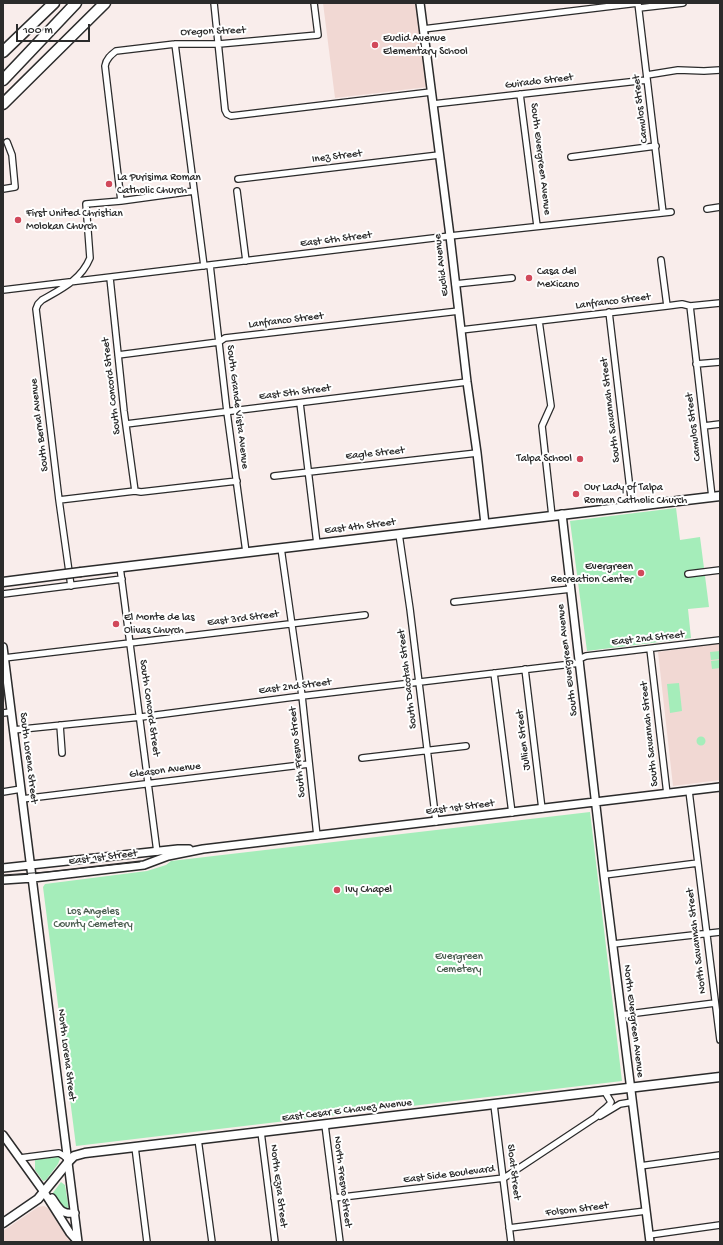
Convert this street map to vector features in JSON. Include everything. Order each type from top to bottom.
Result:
[{"type":"highway","points":[[3,52],[54,3]]},
{"type":"highway","points":[[3,104],[104,4]]},
{"type":"highway","points":[[3,80],[75,5]]},
{"type":"main road","name":"East 4th Street","points":[[3,582],[716,496]]},
{"type":"main road","name":"East Cesar E Chavez Avenue","points":[[69,1160],[74,1156],[85,1153],[631,1089],[720,1077]]},
{"type":"main road","points":[[3,1223],[38,1199],[69,1160]]},
{"type":"street","points":[[214,3],[225,110],[227,114],[231,116],[431,92]]},
{"type":"street","name":"Oregon Street","points":[[121,201],[105,66],[106,61],[111,55],[116,51],[176,44],[219,44],[318,35],[314,3]]},
{"type":"street","name":"Euclid Avenue","points":[[420,3],[485,524]]},
{"type":"street","points":[[423,29],[638,5],[683,3]]},
{"type":"street","name":"Camulos Street","points":[[638,5],[664,212]]},
{"type":"street","name":"South Grande Vista Avenue","points":[[176,44],[194,191],[219,342],[246,552]]},
{"type":"street","name":"Guirado Street","points":[[433,104],[647,77],[678,70],[720,70]]},
{"type":"street","name":"South Evergreen Avenue","points":[[520,94],[537,226]]},
{"type":"street","points":[[3,189],[15,188],[12,155],[6,142]]},
{"type":"street","points":[[570,157],[656,146]]},
{"type":"street","name":"Inez Street","points":[[238,179],[439,155]]},
{"type":"street","points":[[42,300],[73,282],[88,265],[90,258],[86,204],[121,201],[194,191]]},
{"type":"street","points":[[237,191],[246,261]]},
{"type":"street","points":[[707,209],[720,207]]},
{"type":"street","name":"East 6th Street","points":[[3,290],[450,236],[671,212]]},
{"type":"street","points":[[661,260],[667,306]]},
{"type":"street","name":"South Concord Street","points":[[110,278],[135,491]]},
{"type":"street","points":[[455,284],[512,278]]},
{"type":"street","name":"South Bernal Avenue","points":[[47,285],[48,290],[36,309],[71,586]]},
{"type":"street","name":"Lanfranco Street","points":[[461,330],[682,304],[690,306],[720,303]]},
{"type":"street","name":"Camulos Street","points":[[690,306],[704,426],[716,496]]},
{"type":"street","name":"Lanfranco Street","points":[[118,355],[219,342],[225,338],[459,311]]},
{"type":"street","name":"South Savannah Street","points":[[609,312],[632,506]]},
{"type":"street","points":[[539,321],[551,406],[542,426],[552,516]]},
{"type":"street","points":[[696,364],[720,362]]},
{"type":"street","name":"East 5th Street","points":[[126,424],[467,382]]},
{"type":"street","points":[[300,403],[317,544]]},
{"type":"street","points":[[704,426],[720,424]]},
{"type":"street","name":"Eagle Street","points":[[274,476],[477,453]]},
{"type":"street","points":[[59,500],[237,481]]},
{"type":"street","name":"South Evergreen Avenue","points":[[562,514],[596,803]]},
{"type":"street","name":"South Dacotah Street","points":[[399,534],[410,609],[436,822]]},
{"type":"street","name":"South Fresno Street","points":[[282,548],[302,696],[317,836]]},
{"type":"street","name":"South Concord Street","points":[[120,567],[141,717],[157,852]]},
{"type":"street","points":[[688,574],[720,570]]},
{"type":"street","points":[[3,594],[122,579]]},
{"type":"street","points":[[454,602],[571,589]]},
{"type":"street","name":"East 3rd Street","points":[[4,663],[130,643],[365,614]]},
{"type":"street","name":"East 2nd Street","points":[[13,730],[141,717],[302,696],[494,674],[579,661],[586,656],[720,640]]},
{"type":"street","name":"South Lorena Street","points":[[3,647],[32,871]]},
{"type":"street","name":"South Savannah Street","points":[[650,649],[667,794]]},
{"type":"street","name":"Jullien Street","points":[[525,669],[542,809]]},
{"type":"street","points":[[494,674],[512,813]]},
{"type":"street","points":[[3,713],[11,712]]},
{"type":"street","points":[[60,725],[62,753]]},
{"type":"street","points":[[362,758],[466,746]]},
{"type":"street","name":"Gleason Avenue","points":[[22,798],[309,764]]},
{"type":"street","name":"East 1st Street","points":[[3,868],[32,871],[144,864],[168,856],[203,849],[720,787]]},
{"type":"street","points":[[3,792],[21,789]]},
{"type":"street","name":"North Savannah Street","points":[[689,791],[720,1040]]},
{"type":"street","name":"North Evergreen Avenue","points":[[596,803],[621,1015],[650,1238]]},
{"type":"street","name":"East 1st Street","points":[[3,880],[32,871],[178,849],[203,849]]},
{"type":"street","points":[[604,875],[698,863]]},
{"type":"street","name":"North Lorena Street","points":[[32,871],[78,1242]]},
{"type":"street","points":[[613,944],[720,932]]},
{"type":"street","points":[[621,1015],[715,1003]]},
{"type":"street","name":"East Side Boulevard","points":[[334,1198],[504,1178],[596,1117],[611,1102],[604,1092]]},
{"type":"street","name":"East Side Boulevard","points":[[596,1117],[601,1116],[620,1104],[632,1102]]},
{"type":"street","name":"Sloat Street","points":[[494,1105],[511,1242]]},
{"type":"street","name":"North Fresno Street","points":[[325,1125],[340,1242]]},
{"type":"street","name":"North Ezra Street","points":[[261,1132],[275,1242]]},
{"type":"street","points":[[3,1135],[44,1192],[70,1233],[78,1242]]},
{"type":"street","points":[[198,1139],[212,1242]]},
{"type":"street","points":[[135,1147],[147,1242]]},
{"type":"street","points":[[20,1158],[59,1153],[69,1160]]},
{"type":"street","points":[[640,1166],[720,1155]]},
{"type":"street","points":[[44,1192],[52,1198],[63,1212],[67,1214],[75,1213]]},
{"type":"street","name":"Folsom Street","points":[[510,1228],[646,1211]]},
{"type":"street","points":[[650,1238],[720,1225]]},
{"type":"shaded area","name":"Euclid Avenue Elementary School","points":[[323,3],[416,3],[427,87],[335,98]]},
{"type":"shaded area","points":[[720,643],[720,780],[673,786],[658,652]]},
{"type":"shaded area","points":[[44,1206],[48,1208],[73,1242],[3,1242],[3,1231],[38,1207]]},
{"type":"green space","name":"Evergreen Recreation Center","points":[[676,508],[680,540],[700,537],[709,607],[688,609],[691,638],[587,651],[570,521]]},
{"type":"green space","points":[[720,651],[720,659],[711,660],[710,652]]},
{"type":"green space","points":[[720,660],[720,668],[712,669],[711,661]]},
{"type":"green space","points":[[679,683],[682,711],[670,713],[667,684]]},
{"type":"green space","points":[[701,736],[706,741],[701,746],[696,741]]},
{"type":"green space","name":"Evergreen Cemetery","points":[[590,812],[622,1081],[76,1146],[43,887],[45,884],[147,871],[166,865],[171,861]]},
{"type":"green space","points":[[58,1156],[60,1159],[58,1164],[46,1180],[43,1181],[35,1170],[35,1159]]},
{"type":"green space","points":[[61,1182],[65,1185],[69,1210],[63,1211],[52,1194]]},
{"type":"tram line","points":[[3,875],[140,862]]},
{"type":"place","name":"Euclid Avenue Elementary School","points":[[375,45]]},
{"type":"place","name":"La Purisima Roman Catholic Church","points":[[109,184]]},
{"type":"place","name":"First United Christian Molokan Church","points":[[18,220]]},
{"type":"place","name":"Casa del Mexicano","points":[[529,278]]},
{"type":"place","name":"Talpa School","points":[[580,459]]},
{"type":"place","name":"Our Lady of Talpa Roman Catholic Church","points":[[576,494]]},
{"type":"place","name":"Evergreen Recreation Center","points":[[641,573]]},
{"type":"place","name":"El Monte de las Olivas Church","points":[[116,624]]},
{"type":"place","name":"Ivy Chapel","points":[[337,890]]},
{"type":"park label","name":"Los Angeles County Cemetery","points":[[93,918]]}]
